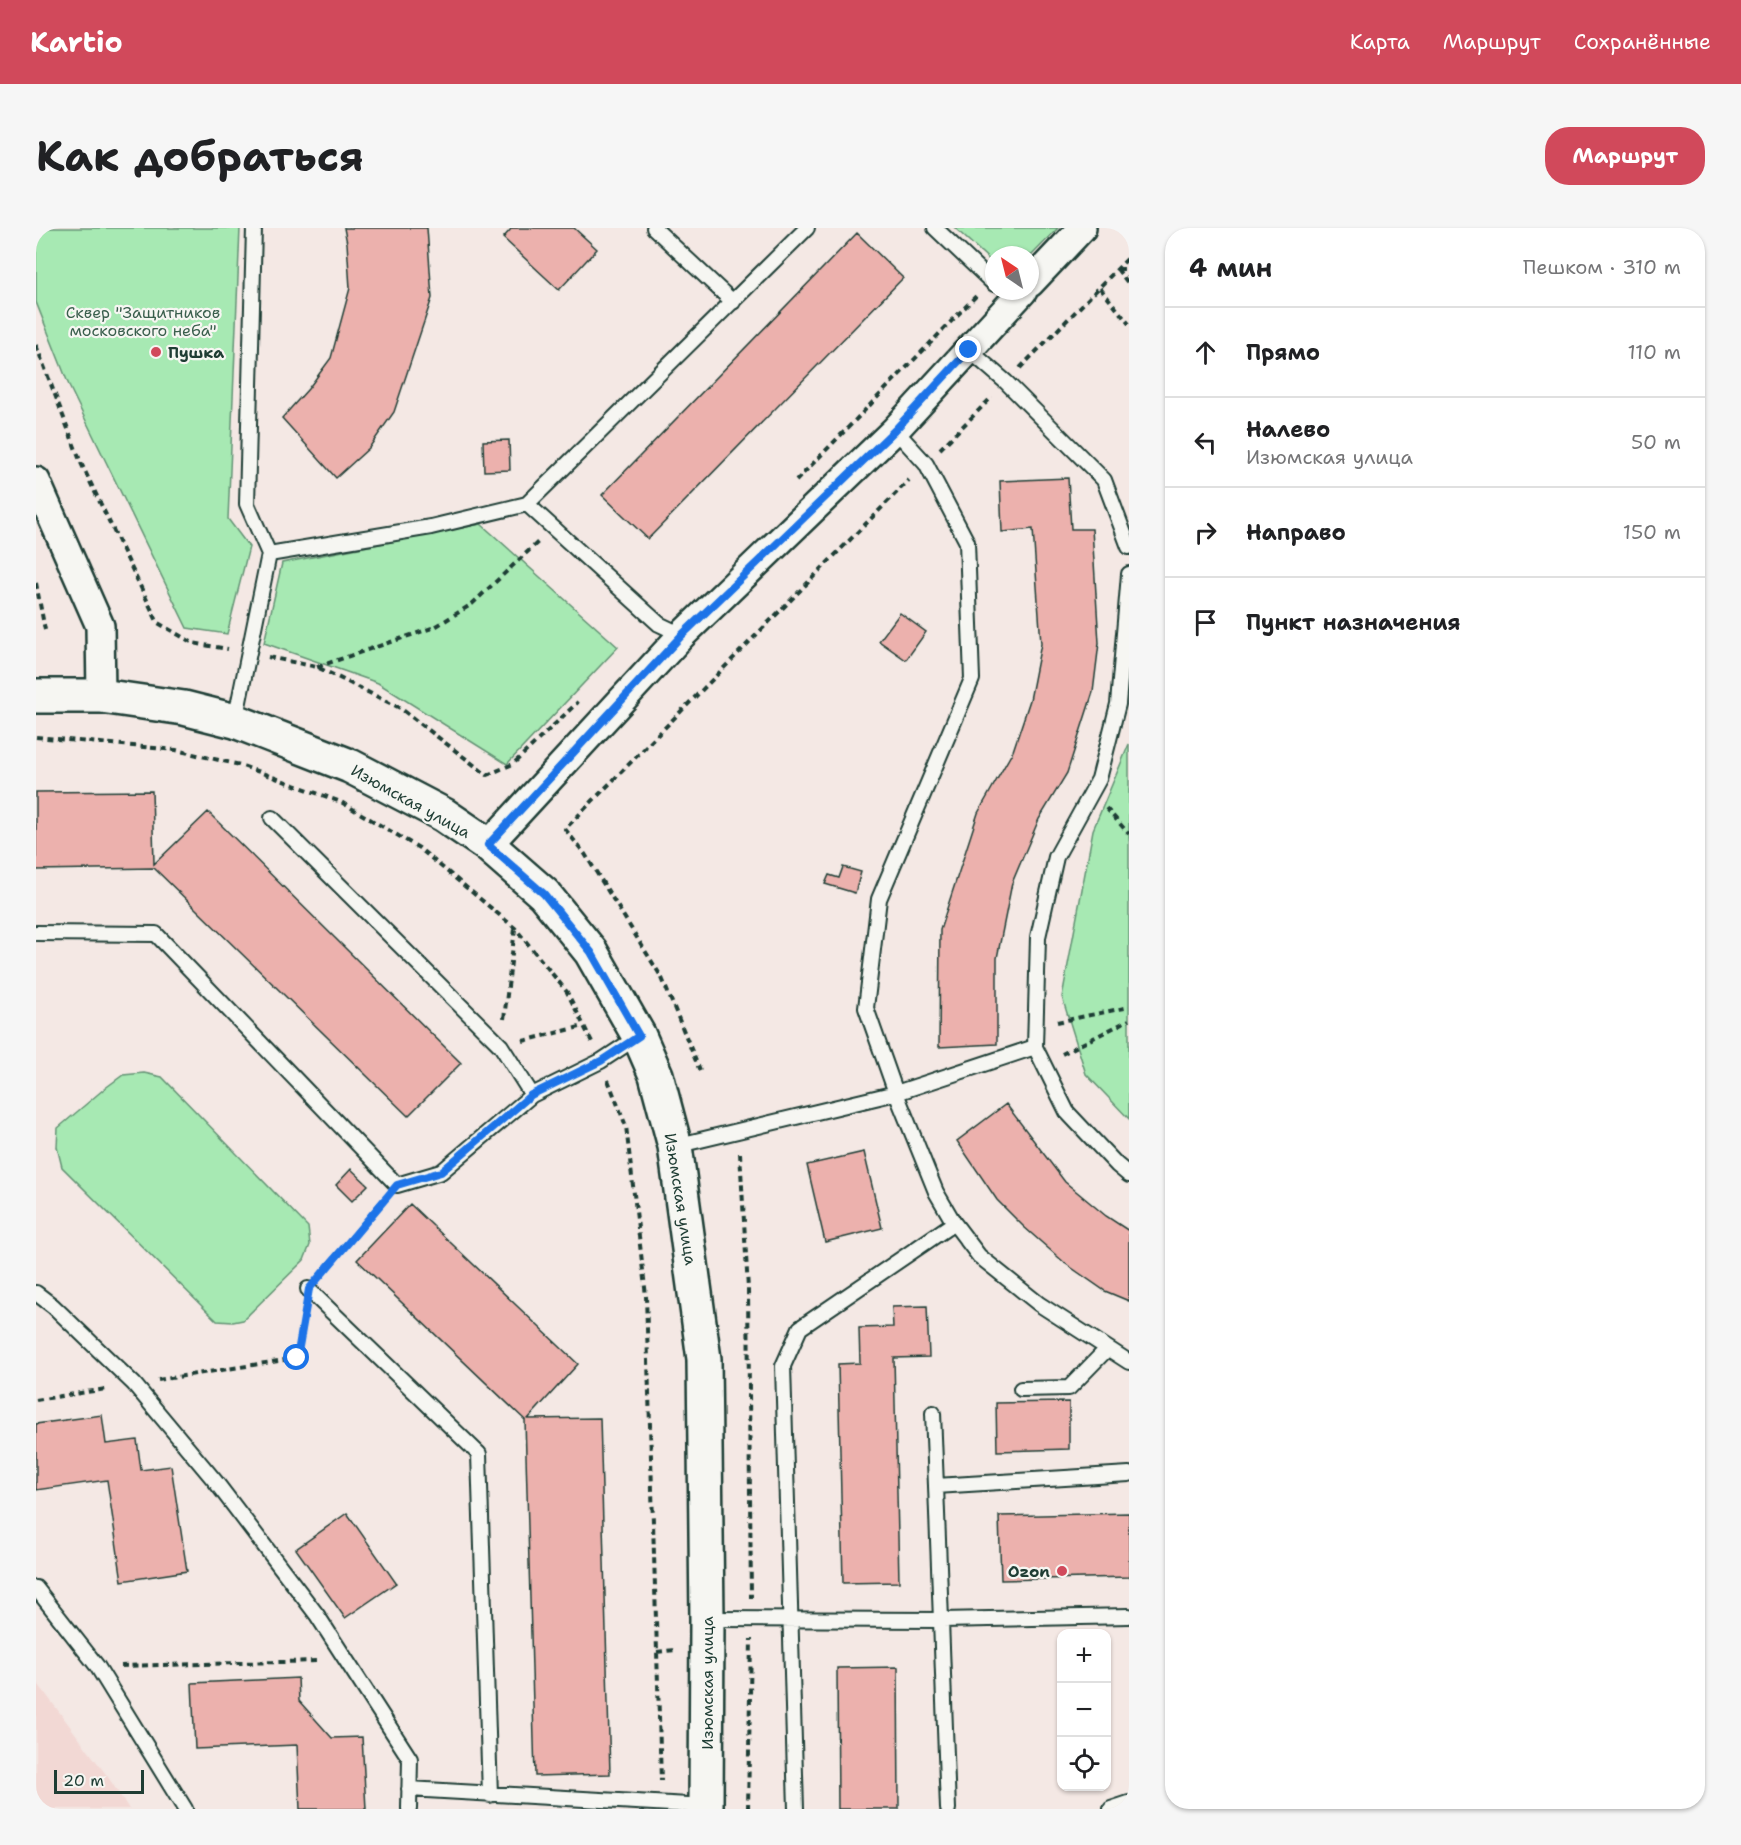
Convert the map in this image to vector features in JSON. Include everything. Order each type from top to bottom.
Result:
[{"type":"street","points":[[1039,266],[1082,228]]},
{"type":"street","points":[[488,845],[682,635],[895,430],[969,350],[1005,300]]},
{"type":"street","points":[[36,481],[100,626],[101,696]]},
{"type":"street","name":"Изюмская улица","points":[[36,696],[101,696],[184,708],[235,721],[350,766],[444,815],[488,845],[544,894],[591,952],[639,1036],[656,1075],[675,1146],[704,1359],[707,1619],[706,1808]]},
{"type":"lane","points":[[235,721],[269,554],[247,504],[254,228]]},
{"type":"lane","points":[[654,228],[733,302]]},
{"type":"lane","points":[[269,554],[431,527],[527,504],[807,228]]},
{"type":"lane","points":[[935,228],[985,268]]},
{"type":"lane","points":[[969,350],[1006,382],[1104,480],[1129,547]]},
{"type":"lane","points":[[895,430],[926,464],[967,542],[972,679],[879,899],[866,1008],[896,1093],[936,1192],[954,1223],[979,1257],[1039,1305],[1129,1362]]},
{"type":"lane","points":[[527,504],[659,624],[682,635]]},
{"type":"lane","points":[[1129,574],[1118,704],[1099,779],[1056,857],[1038,937],[1035,1027],[1035,1047],[1067,1112],[1129,1175]]},
{"type":"lane","points":[[272,818],[501,1046],[531,1095]]},
{"type":"lane","points":[[36,933],[156,934],[397,1185],[441,1172],[531,1095],[601,1061],[639,1036]]},
{"type":"lane","points":[[675,1146],[896,1093],[1035,1047]]},
{"type":"lane","points":[[796,1809],[783,1366],[800,1328],[954,1223]]},
{"type":"lane","points":[[309,1289],[479,1454],[490,1795]]},
{"type":"lane","points":[[36,1293],[53,1306],[134,1384],[222,1490],[317,1615],[410,1759],[409,1809]]},
{"type":"lane","points":[[1021,1389],[1069,1388],[1107,1349]]},
{"type":"lane","points":[[933,1413],[948,1809]]},
{"type":"lane","points":[[936,1486],[1129,1474]]},
{"type":"lane","points":[[36,1588],[97,1666],[185,1809]]},
{"type":"lane","points":[[707,1619],[942,1620],[1129,1616]]},
{"type":"lane","points":[[409,1790],[706,1808]]},
{"type":"lane","points":[[1111,1809],[1129,1803]]},
{"type":"path","points":[[700,1071],[662,978],[585,854],[565,829],[1129,257]]},
{"type":"path","points":[[1117,269],[1129,269]]},
{"type":"path","points":[[1117,269],[1129,284]]},
{"type":"path","points":[[1100,288],[1129,324]]},
{"type":"path","points":[[36,345],[81,463],[158,623],[193,643],[317,667],[400,708],[487,775]]},
{"type":"path","points":[[317,667],[435,627],[472,604],[554,528]]},
{"type":"path","points":[[36,583],[45,630]]},
{"type":"path","points":[[36,737],[176,750],[240,765],[341,802],[419,848],[515,928],[567,992],[601,1061],[626,1125],[646,1296],[662,1804]]},
{"type":"path","points":[[1091,792],[1129,834]]},
{"type":"path","points":[[515,928],[501,1046],[584,1026]]},
{"type":"path","points":[[1035,1027],[1129,1007]]},
{"type":"path","points":[[1043,1064],[1129,1020]]},
{"type":"path","points":[[739,1131],[748,1289],[752,1619],[748,1809]]},
{"type":"path","points":[[36,1400],[297,1358],[309,1289],[397,1185]]},
{"type":"path","points":[[97,1666],[348,1660]]},
{"type":"shaded area","points":[[36,1681],[108,1777],[129,1809],[36,1809]]},
{"type":"green space","name":"Сквер \"Защитников московского неба\"","points":[[36,228],[240,228],[228,519],[249,547],[227,634],[187,628],[70,388],[36,302]]},
{"type":"green space","points":[[955,228],[1058,228],[1039,248],[985,246],[985,256]]},
{"type":"green space","points":[[481,524],[618,647],[507,764],[378,683],[264,643],[282,563]]},
{"type":"green space","points":[[1129,744],[1129,1119],[1086,1074],[1062,997],[1093,830]]},
{"type":"green space","points":[[144,1073],[162,1077],[308,1227],[310,1245],[304,1260],[243,1320],[217,1321],[62,1167],[57,1147],[58,1128],[123,1075]]},
{"type":"building","points":[[344,228],[427,228],[432,298],[394,412],[369,448],[336,478],[282,418],[331,358],[350,288]]},
{"type":"building","points":[[512,228],[574,228],[597,249],[559,290],[503,238]]},
{"type":"building","points":[[857,233],[903,278],[648,539],[602,495]]},
{"type":"building","points":[[509,440],[510,470],[484,471],[483,441]]},
{"type":"building","points":[[1068,478],[1071,529],[1092,529],[1099,643],[1093,692],[1067,773],[1039,819],[1012,883],[997,958],[997,1044],[939,1047],[940,930],[978,813],[1013,751],[1030,700],[1041,644],[1033,529],[1002,532],[1000,481]]},
{"type":"building","points":[[900,613],[926,632],[906,660],[879,641]]},
{"type":"building","points":[[152,791],[154,864],[208,812],[461,1063],[408,1116],[154,868],[36,870],[36,792]]},
{"type":"building","points":[[843,867],[861,872],[855,893],[825,884],[829,875],[839,878]]},
{"type":"building","points":[[1006,1104],[1065,1182],[1106,1216],[1129,1231],[1129,1301],[1105,1291],[1066,1264],[1024,1227],[997,1200],[957,1141]]},
{"type":"building","points":[[864,1152],[882,1228],[825,1242],[807,1165]]},
{"type":"building","points":[[351,1169],[368,1185],[352,1201],[336,1185]]},
{"type":"building","points":[[410,1204],[578,1364],[528,1419],[600,1418],[610,1774],[535,1776],[525,1420],[357,1260]]},
{"type":"building","points":[[927,1306],[929,1357],[894,1358],[899,1582],[843,1583],[838,1364],[860,1363],[859,1328],[893,1327],[892,1307]]},
{"type":"building","points":[[1069,1402],[1069,1449],[997,1451],[996,1403]]},
{"type":"building","points":[[102,1415],[106,1444],[137,1440],[141,1470],[171,1466],[187,1571],[122,1581],[107,1480],[36,1490],[36,1424]]},
{"type":"building","points":[[347,1513],[396,1583],[345,1618],[296,1549]]},
{"type":"building","points":[[1129,1513],[1129,1577],[1001,1580],[999,1516]]},
{"type":"building","points":[[898,1667],[899,1809],[838,1809],[837,1668]]},
{"type":"building","points":[[298,1678],[299,1701],[332,1738],[362,1737],[366,1809],[300,1809],[297,1745],[195,1749],[192,1683]]},
{"type":"place","name":"Пушка","points":[[156,352]]},
{"type":"place","name":"Ozon","points":[[1062,1571]]},
{"type":"route","points":[[297,1358],[309,1289],[397,1185],[441,1172],[531,1095],[601,1061],[639,1036],[591,952],[544,894],[488,845],[682,635],[895,430],[969,350]]}]
